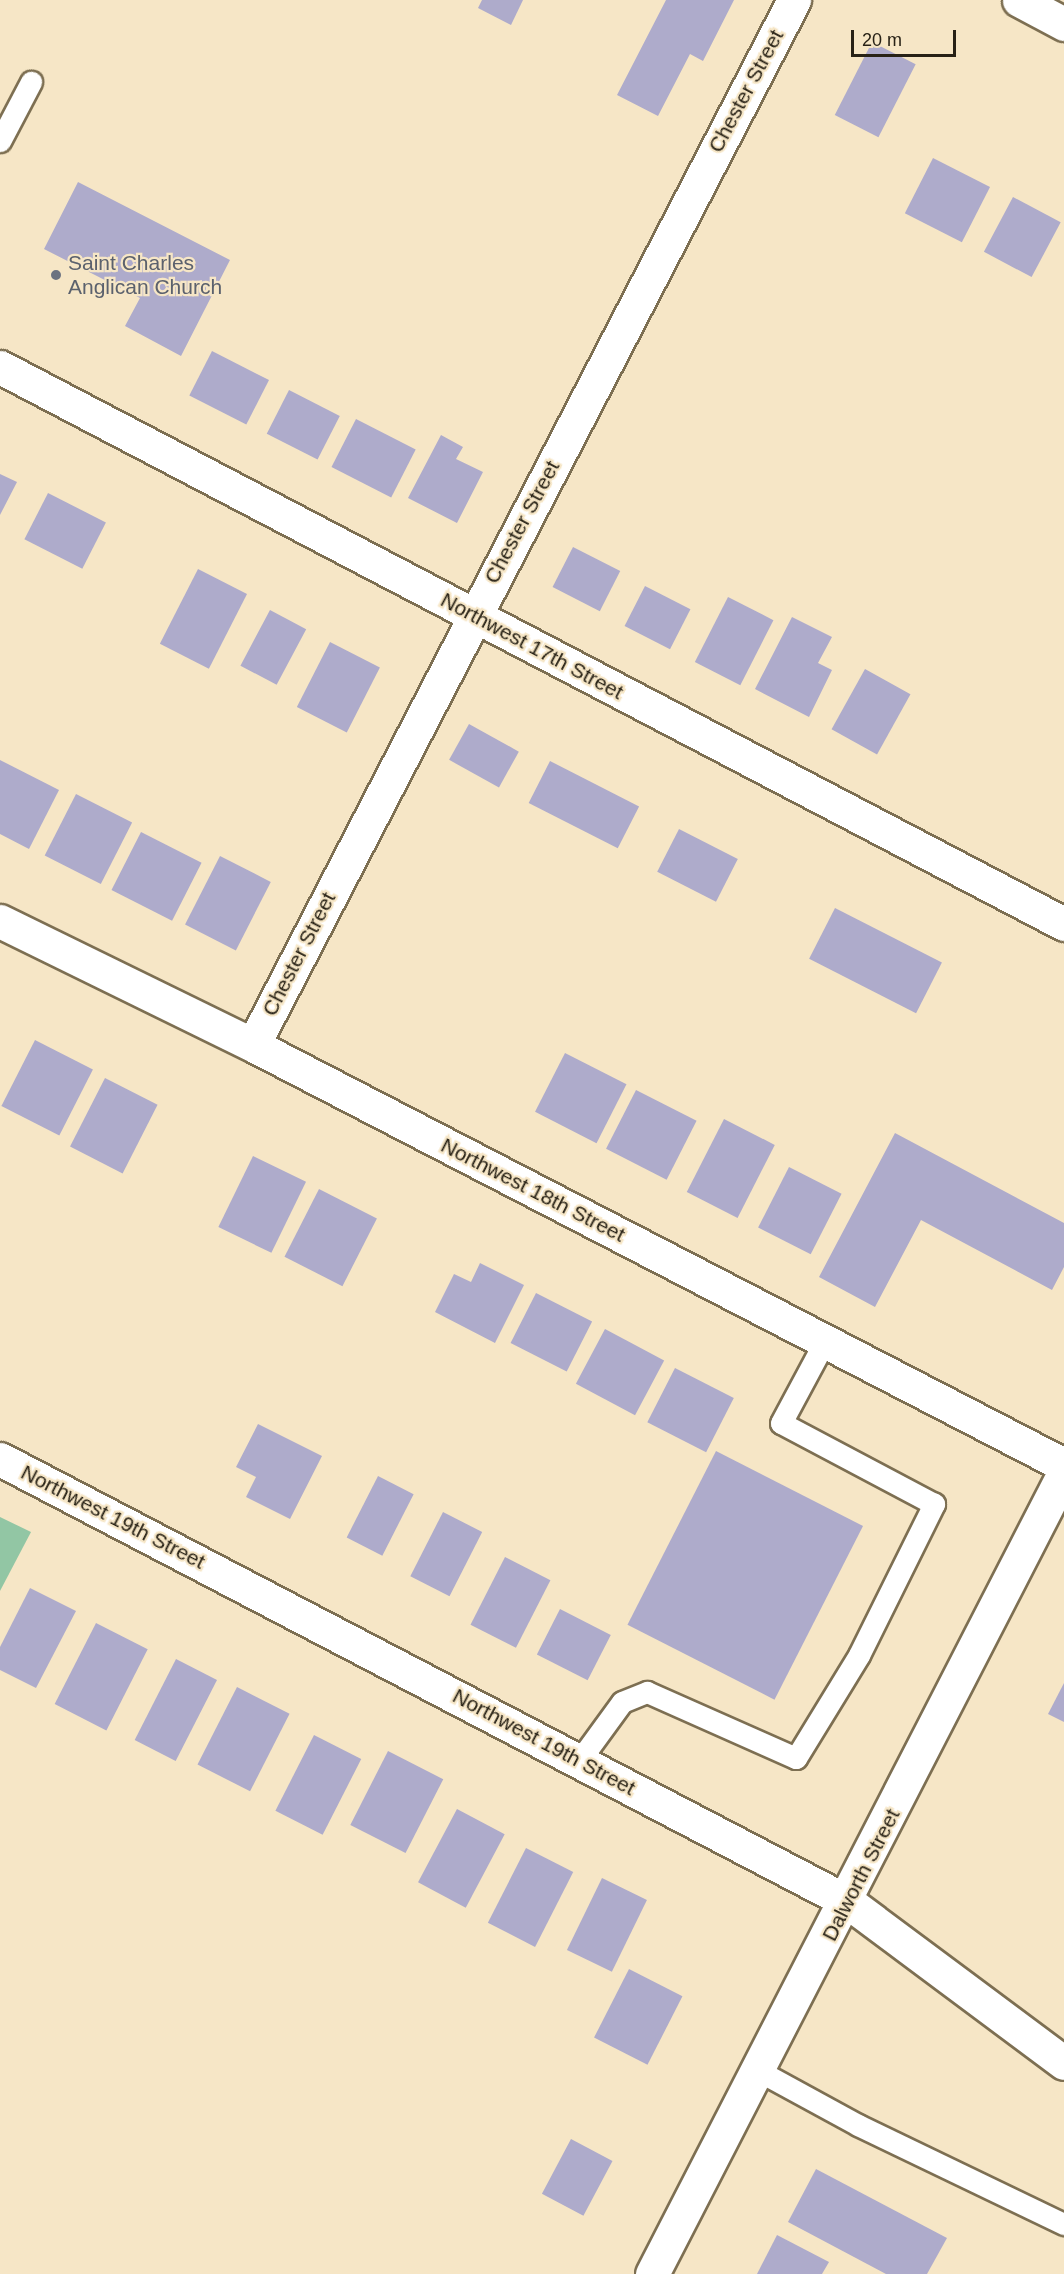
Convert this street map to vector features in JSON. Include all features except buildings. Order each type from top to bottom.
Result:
[{"type":"street","name":"Chester Street","points":[[253,1045],[473,615],[794,0]]},
{"type":"street","points":[[1019,0],[1064,24]]},
{"type":"street","name":"Northwest 17th Street","points":[[0,367],[1064,924]]},
{"type":"street","name":"Northwest 18th Street","points":[[0,921],[253,1045],[1064,1465]]},
{"type":"street","name":"Northwest 19th Street","points":[[0,1459],[848,1902],[1064,2063]]},
{"type":"street","name":"Dalworth Street","points":[[652,2274],[848,1902],[1064,1473]]},
{"type":"lane","points":[[0,141],[30,82]]},
{"type":"lane","points":[[579,1761],[622,1702],[647,1692],[796,1758],[859,1655],[934,1504],[782,1423],[825,1341]]},
{"type":"lane","points":[[759,2071],[858,2125],[1064,2224]]},
{"type":"green space","points":[[0,1517],[31,1532],[0,1591]]},
{"type":"place","name":"Saint Charles Anglican Church","points":[[56,275]]}]
